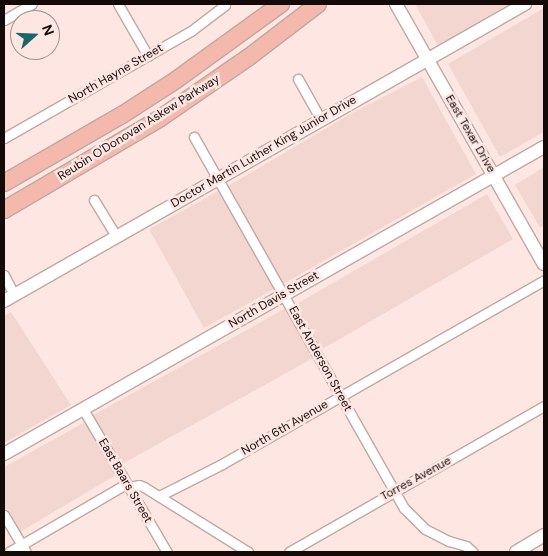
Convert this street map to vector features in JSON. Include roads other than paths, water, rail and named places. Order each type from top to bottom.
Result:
[{"type":"highway","name":"Reubin O'Donovan Askew Parkway","points":[[4,183],[105,125],[176,80],[281,4]]},
{"type":"highway","name":"Reubin O'Donovan Askew Parkway","points":[[4,210],[159,119],[249,57],[318,4]]},
{"type":"main road","name":"East Texar Drive","points":[[396,4],[544,264]]},
{"type":"main road","name":"Doctor Martin Luther King Junior Drive","points":[[9,298],[524,4]]},
{"type":"main road","name":"North Davis Street","points":[[4,454],[544,147]]},
{"type":"main road","points":[[516,552],[544,535]]},
{"type":"street","points":[[4,20],[32,4]]},
{"type":"street","points":[[118,4],[148,56]]},
{"type":"street","name":"North Hayne Street","points":[[4,138],[191,31],[225,5]]},
{"type":"street","points":[[298,79],[321,120]]},
{"type":"street","name":"East Anderson Street","points":[[194,137],[404,508],[425,529],[448,541],[466,546],[474,552]]},
{"type":"street","points":[[94,200],[116,236]]},
{"type":"street","points":[[4,276],[9,298]]},
{"type":"street","name":"North 6th Avenue","points":[[159,496],[222,464],[544,280]]},
{"type":"street","name":"Torres Avenue","points":[[289,552],[544,406]]},
{"type":"street","name":"East Baars Street","points":[[83,409],[167,552]]},
{"type":"street","points":[[10,552],[24,548],[127,486],[138,485],[159,496],[248,552]]},
{"type":"street","points":[[4,515],[24,548]]}]
